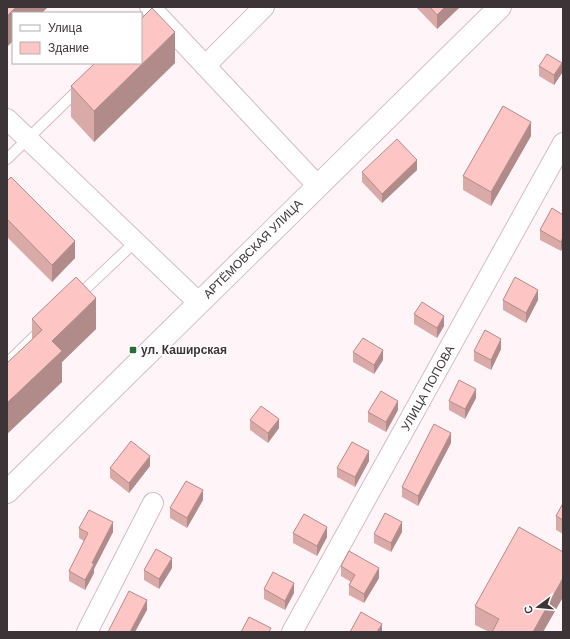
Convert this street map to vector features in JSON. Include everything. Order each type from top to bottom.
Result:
[{"type":"street","points":[[205,66],[264,7]]},
{"type":"street","name":"АРТЁМОВСКАЯ УЛИЦА","points":[[7,492],[500,7]]},
{"type":"street","points":[[153,13],[318,186]]},
{"type":"street","points":[[7,119],[199,303]]},
{"type":"street","name":"УЛИЦА ПОПОВА","points":[[292,632],[563,143]]},
{"type":"street","points":[[87,632],[153,503]]},
{"type":"lane","points":[[7,159],[90,79]]},
{"type":"lane","points":[[71,302],[135,242]]},
{"type":"lane","points":[[7,363],[48,324]]},
{"type":"building","points":[[7,7],[16,7],[7,16]]},
{"type":"building","points":[[430,7],[445,7],[437,15]]},
{"type":"building","points":[[152,8],[175,32],[94,111],[71,86],[94,64],[142,64],[142,18]]},
{"type":"building","points":[[547,54],[562,63],[554,75],[539,66]]},
{"type":"building","points":[[503,106],[531,122],[491,192],[463,176]]},
{"type":"building","points":[[397,139],[417,160],[382,194],[362,172]]},
{"type":"building","points":[[11,177],[75,241],[52,265],[7,219],[7,181]]},
{"type":"building","points":[[552,208],[563,215],[563,237],[561,242],[540,230]]},
{"type":"building","points":[[76,277],[96,298],[52,341],[62,351],[7,403],[7,363],[42,330],[32,319]]},
{"type":"building","points":[[515,277],[538,290],[526,313],[503,300]]},
{"type":"building","points":[[422,302],[444,316],[437,328],[414,314]]},
{"type":"building","points":[[485,330],[501,339],[491,360],[474,351]]},
{"type":"building","points":[[363,338],[383,350],[374,365],[353,352]]},
{"type":"building","points":[[459,380],[476,389],[465,409],[449,401]]},
{"type":"building","points":[[381,391],[398,401],[386,422],[368,412]]},
{"type":"building","points":[[261,406],[279,419],[268,433],[250,420]]},
{"type":"building","points":[[434,424],[451,433],[418,496],[402,487]]},
{"type":"building","points":[[131,441],[150,456],[129,483],[110,468]]},
{"type":"building","points":[[352,442],[369,451],[355,477],[337,468]]},
{"type":"building","points":[[186,481],[203,490],[187,518],[170,508]]},
{"type":"building","points":[[563,503],[563,520],[556,516]]},
{"type":"building","points":[[89,510],[113,522],[85,580],[69,571],[88,533],[79,528]]},
{"type":"building","points":[[385,513],[402,522],[391,543],[374,534]]},
{"type":"building","points":[[304,514],[327,527],[317,546],[293,533]]},
{"type":"building","points":[[519,527],[563,552],[563,578],[533,632],[492,632],[499,619],[475,606]]},
{"type":"building","points":[[156,549],[172,558],[159,579],[144,570]]},
{"type":"building","points":[[349,551],[379,568],[364,594],[349,585],[355,575],[341,566]]},
{"type":"building","points":[[273,572],[294,583],[285,601],[264,589]]},
{"type":"building","points":[[129,591],[147,600],[130,632],[108,632]]},
{"type":"building","points":[[361,612],[382,624],[377,632],[350,632]]},
{"type":"building","points":[[249,617],[271,628],[269,632],[241,632]]},
{"type":"place","name":"ул. Каширская","points":[[133,350]]}]
